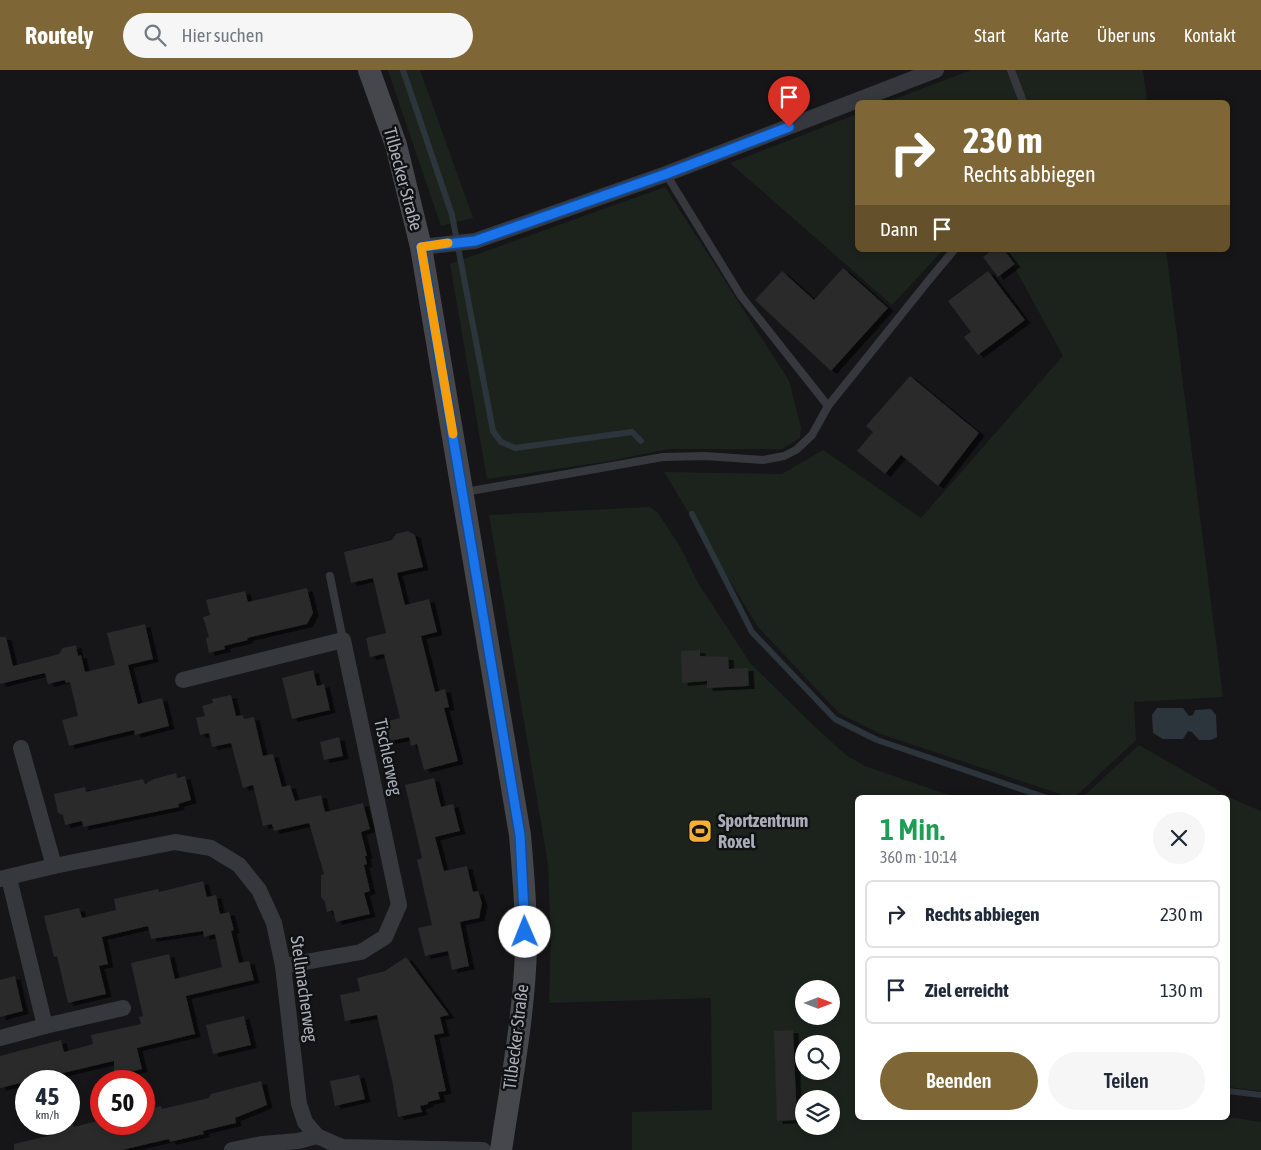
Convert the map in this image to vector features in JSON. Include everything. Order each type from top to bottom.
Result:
[{"type":"main road","name":"Tilbecker Straße","points":[[369,70],[396,146],[421,247],[520,835],[525,897],[526,949],[522,1007],[501,1150]]},
{"type":"street","points":[[858,100],[936,70]]},
{"type":"street","points":[[421,247],[475,241],[666,174],[855,101]]},
{"type":"street","points":[[183,680],[344,640]]},
{"type":"street","name":"Tischlerweg","points":[[283,966],[360,952],[385,936],[399,906],[344,640]]},
{"type":"street","points":[[21,748],[54,866]]},
{"type":"street","name":"Stellmacherweg","points":[[44,1026],[4,879],[54,866],[175,842],[211,848],[239,865],[259,890],[274,923],[283,966],[299,1104],[305,1122],[317,1136]]},
{"type":"street","points":[[0,1038],[123,1008]]},
{"type":"street","points":[[232,1150],[263,1147],[317,1136],[342,1147],[483,1150]]},
{"type":"lane","points":[[1011,70],[1022,100]]},
{"type":"lane","points":[[666,174],[741,296],[828,406]]},
{"type":"lane","points":[[463,493],[663,457],[705,456],[763,460],[784,456],[796,450],[812,435],[828,406],[952,252]]},
{"type":"lane","points":[[330,576],[344,640]]},
{"type":"shaded area","points":[[388,70],[420,70],[473,218],[441,226]]},
{"type":"shaded area","points":[[971,70],[1143,70],[1147,100],[892,100]]},
{"type":"shaded area","points":[[855,115],[855,252],[941,252],[892,305],[730,163]]},
{"type":"shaded area","points":[[665,187],[789,381],[801,428],[800,438],[782,449],[668,449],[610,461],[487,479],[450,264]]},
{"type":"shaded area","points":[[1006,252],[1166,252],[1223,697],[1134,702],[1136,740],[1077,795],[1063,795],[881,734],[839,713],[758,627],[664,472],[782,474],[823,450],[921,518],[1063,356]]},
{"type":"shaded area","name":"Sportzentrum Roxel","points":[[650,507],[658,513],[681,548],[698,583],[750,663],[815,727],[846,755],[865,766],[948,795],[855,795],[855,1120],[1230,1120],[1230,1117],[1261,1122],[1261,1150],[632,1150],[632,1112],[712,1110],[711,998],[549,1003],[551,939],[548,864],[489,515]]},
{"type":"shaded area","points":[[1157,708],[1183,708],[1189,716],[1193,715],[1195,710],[1211,709],[1216,715],[1217,737],[1211,740],[1199,740],[1192,732],[1188,731],[1183,739],[1163,739],[1153,733],[1152,715]]},
{"type":"shaded area","points":[[1139,745],[1226,795],[1085,795]]},
{"type":"shaded area","points":[[1230,797],[1261,811],[1261,1091],[1230,1087]]},
{"type":"building","points":[[989,252],[1006,252],[1015,264],[998,277],[983,257]]},
{"type":"building","points":[[843,268],[888,308],[831,371],[755,300],[782,271],[814,300]]},
{"type":"building","points":[[988,271],[1025,320],[978,355],[964,337],[971,332],[948,301]]},
{"type":"building","points":[[910,376],[979,433],[938,486],[901,455],[885,474],[857,451],[873,432],[866,426]]},
{"type":"building","points":[[408,531],[415,535],[423,567],[397,573],[405,605],[429,599],[437,632],[421,636],[435,692],[445,689],[449,707],[444,708],[458,761],[424,770],[417,744],[411,746],[409,737],[390,741],[386,725],[389,725],[388,721],[400,718],[384,654],[370,657],[366,638],[386,633],[373,578],[351,583],[344,552],[392,540],[396,534]]},
{"type":"building","points":[[307,588],[313,613],[307,624],[247,638],[248,640],[224,646],[225,649],[209,653],[206,638],[209,637],[203,617],[210,615],[206,600],[245,591],[248,602]]},
{"type":"building","points":[[145,624],[153,659],[128,665],[138,704],[162,698],[169,726],[135,735],[134,730],[69,746],[62,720],[78,716],[70,682],[66,683],[65,680],[48,684],[45,673],[0,684],[0,637],[6,637],[13,666],[59,654],[63,648],[76,645],[78,656],[81,655],[85,672],[115,665],[107,633]]},
{"type":"building","points":[[700,650],[700,656],[728,657],[729,669],[748,668],[749,686],[707,688],[707,681],[682,683],[681,651]]},
{"type":"building","points":[[313,670],[317,686],[324,684],[330,710],[292,719],[282,678]]},
{"type":"building","points":[[231,695],[236,716],[243,715],[244,719],[254,717],[263,756],[273,754],[282,787],[290,785],[295,801],[321,795],[325,812],[363,803],[370,829],[361,832],[367,856],[365,856],[367,864],[364,865],[370,891],[364,893],[370,914],[336,922],[333,910],[327,912],[325,902],[321,897],[321,875],[324,874],[309,823],[274,831],[272,824],[263,826],[253,785],[243,788],[231,743],[212,747],[209,733],[200,735],[196,718],[205,716],[202,706],[213,703],[212,699]]},
{"type":"building","points":[[339,737],[343,756],[324,760],[320,742]]},
{"type":"building","points":[[176,773],[177,778],[185,776],[191,800],[178,804],[179,807],[83,827],[82,821],[65,825],[63,815],[58,813],[54,794],[85,787],[86,792],[143,779],[145,784],[154,779]]},
{"type":"building","points":[[434,778],[441,807],[453,804],[460,831],[435,837],[444,871],[467,866],[473,892],[478,891],[482,903],[479,918],[460,922],[469,966],[452,970],[448,951],[425,956],[418,928],[432,925],[417,860],[422,858],[405,785]]},
{"type":"building","points":[[203,881],[207,897],[216,895],[220,914],[229,912],[234,930],[231,931],[239,963],[249,961],[254,980],[186,996],[195,1034],[137,1048],[142,1069],[114,1070],[114,1061],[76,1070],[15,1070],[15,1084],[0,1088],[0,1056],[61,1040],[64,1052],[93,1044],[91,1035],[141,1024],[139,1017],[143,1016],[131,963],[169,954],[175,979],[222,967],[215,934],[204,937],[203,931],[151,939],[148,926],[102,937],[108,964],[99,966],[106,994],[68,1003],[57,956],[54,957],[44,916],[79,908],[82,918],[116,910],[114,899],[158,889],[159,892]]},
{"type":"building","points":[[406,957],[449,1015],[440,1017],[444,1033],[434,1035],[446,1091],[438,1092],[440,1099],[420,1106],[422,1112],[398,1117],[393,1085],[377,1015],[345,1021],[340,995],[360,991],[357,978],[385,971]]},
{"type":"building","points":[[15,976],[23,1011],[0,1017],[0,980]]},
{"type":"building","points":[[244,1016],[251,1045],[213,1054],[206,1025]]},
{"type":"building","points":[[793,1030],[795,1120],[777,1121],[774,1031]]},
{"type":"building","points":[[359,1075],[365,1099],[335,1106],[330,1081]]},
{"type":"building","points":[[261,1081],[267,1105],[235,1118],[236,1123],[203,1131],[204,1134],[170,1142],[169,1139],[122,1150],[14,1150],[14,1144],[52,1135],[80,1135],[80,1125],[90,1123],[90,1135],[155,1135],[155,1107],[161,1106],[162,1109],[209,1098],[211,1094]]},
{"type":"waterway","points":[[403,70],[452,215],[493,431],[501,442],[515,448],[632,432],[641,441]]},
{"type":"waterway","points":[[692,514],[752,632],[835,719],[877,740],[1038,795]]},
{"type":"waterway","points":[[1230,1091],[1261,1095]]},
{"type":"slow traffic","points":[[448,243],[421,247],[453,434]]},
{"type":"place","name":"Sportzentrum Roxel","points":[[700,831]]},
{"type":"route","points":[[525,932],[525,897],[520,835],[421,247],[475,241],[666,174],[789,127]]}]
